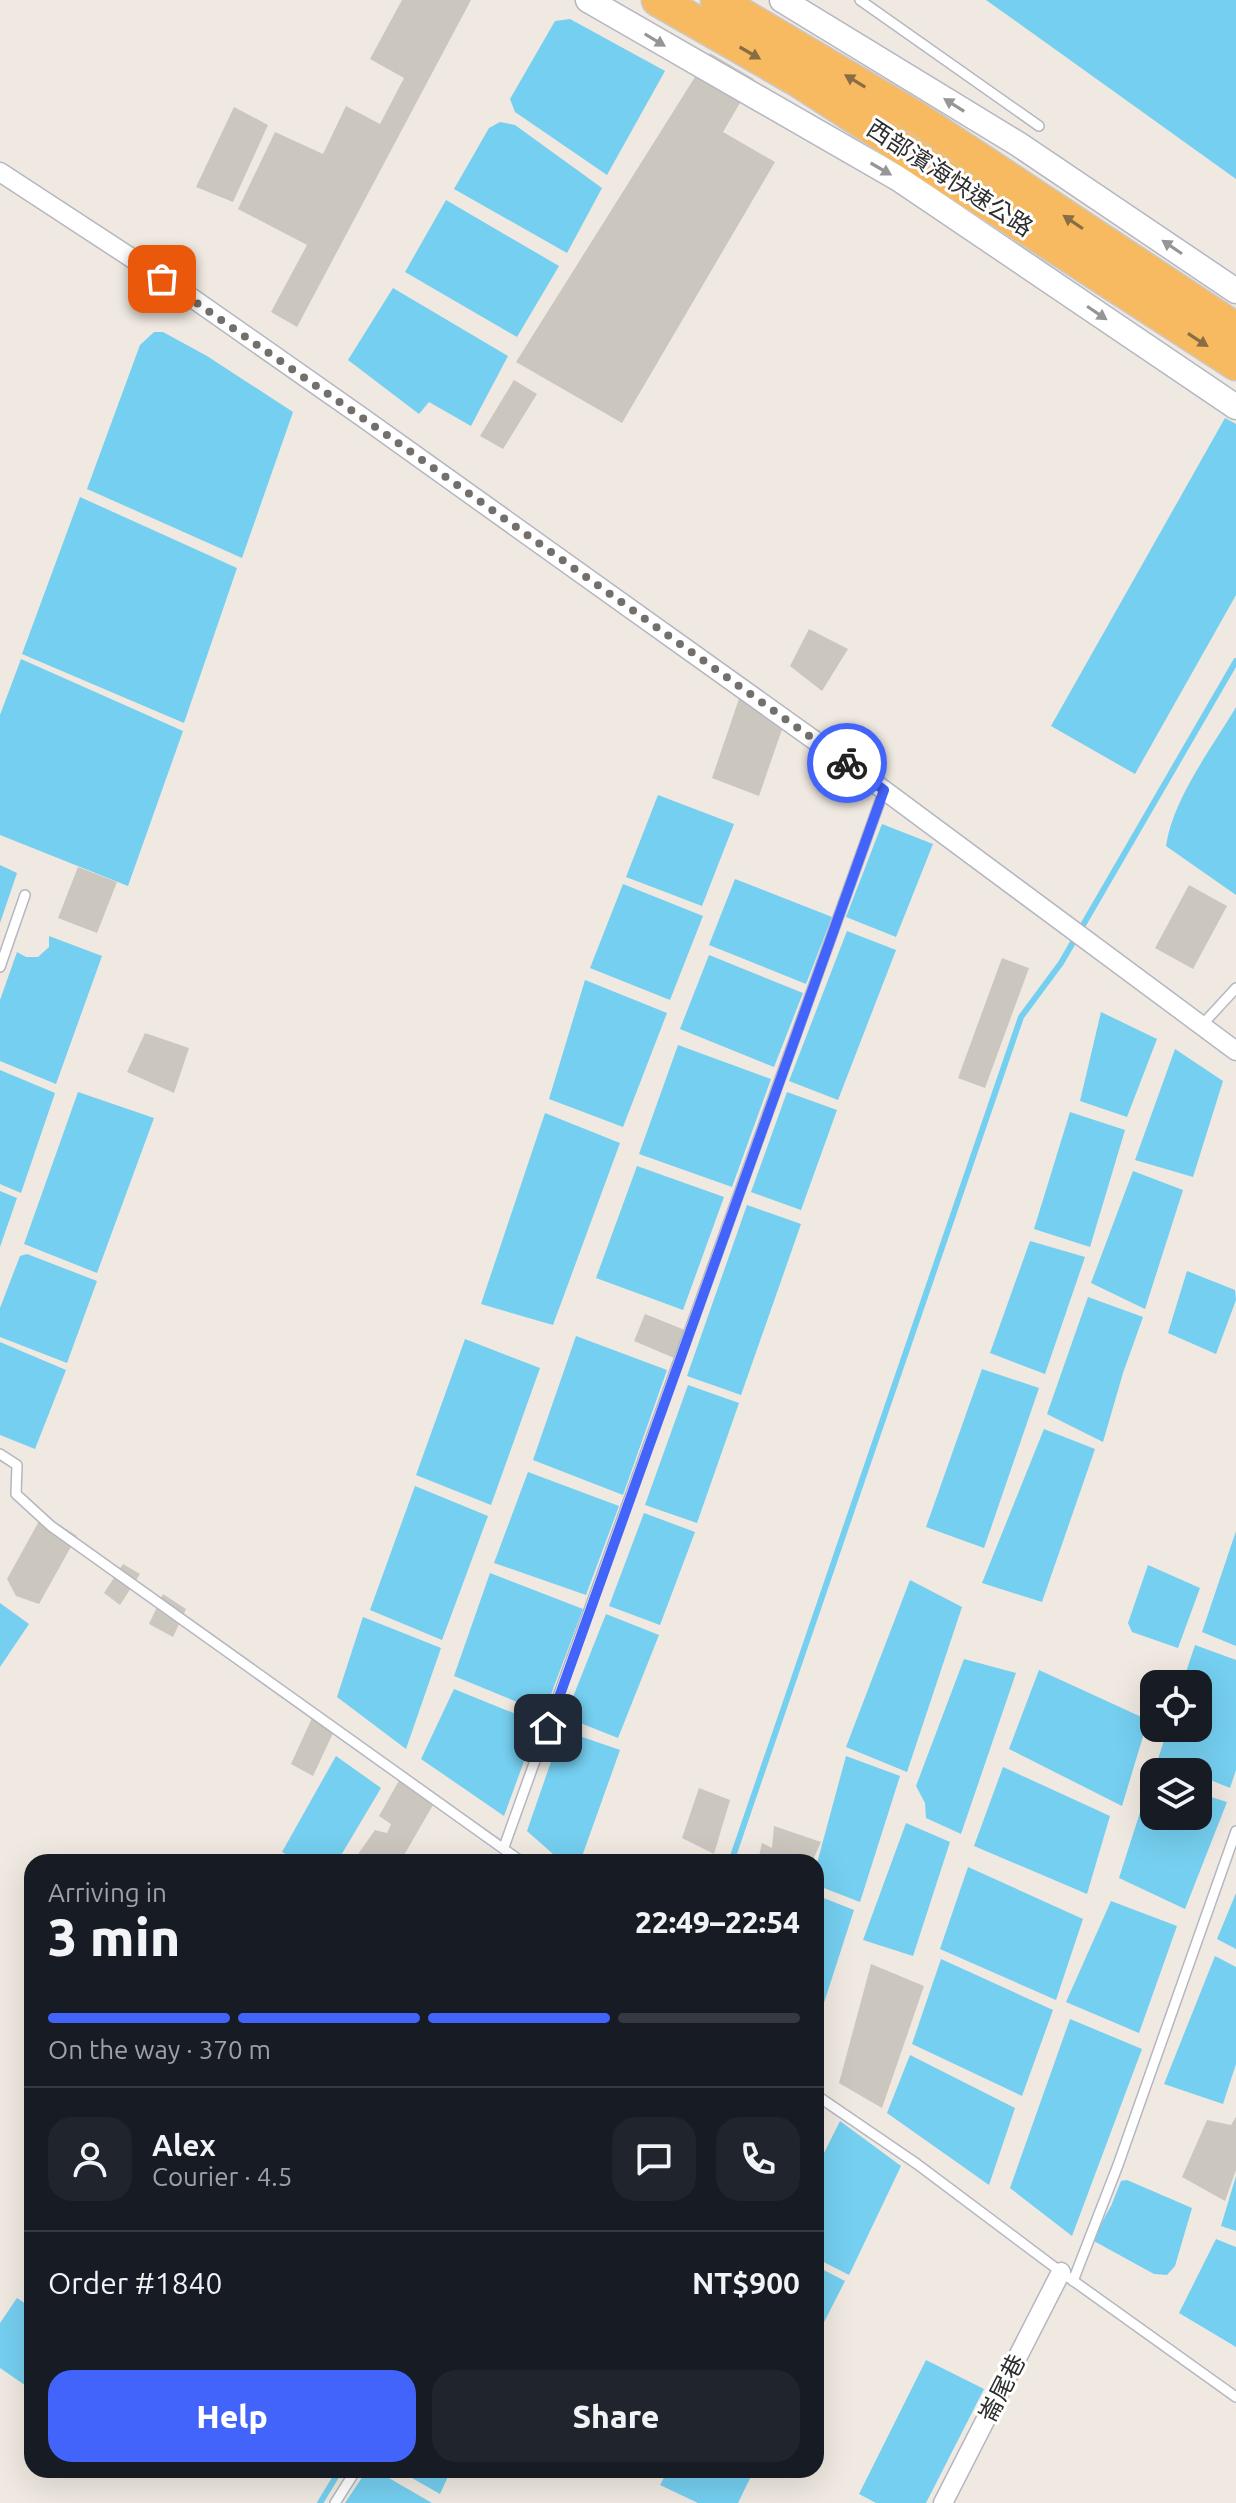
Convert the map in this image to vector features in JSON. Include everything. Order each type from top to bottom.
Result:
[{"type":"highway","name":"西部濱海快速公路","points":[[658,0],[799,81],[1236,364]]},
{"type":"highway","name":"西部濱海快速公路","points":[[721,2],[917,118],[1236,329]]},
{"type":"street","points":[[588,0],[899,179],[1236,407]]},
{"type":"street","points":[[782,0],[1018,144],[1236,291]]},
{"type":"street","points":[[0,172],[185,293],[273,355],[884,790],[1236,1051]]},
{"type":"street","name":"崙尾巷","points":[[943,2503],[1067,2276]]},
{"type":"lane","points":[[860,0],[1039,126]]},
{"type":"lane","points":[[504,1847],[884,790]]},
{"type":"lane","points":[[0,967],[25,895]]},
{"type":"lane","points":[[1201,1026],[1236,988]]},
{"type":"lane","points":[[0,1454],[17,1465],[16,1494],[51,1526],[453,1815],[512,1854]]},
{"type":"lane","points":[[1067,2276],[1118,2165],[1236,1831]]},
{"type":"lane","points":[[824,2100],[917,2164],[1236,2397]]},
{"type":"lane","points":[[335,2503],[351,2478]]},
{"type":"water","points":[[986,0],[1236,0],[1236,179],[1017,22]]},
{"type":"water","points":[[570,19],[665,71],[607,175],[515,112],[510,99],[555,21]]},
{"type":"water","points":[[500,122],[515,125],[602,188],[567,253],[454,189],[489,128]]},
{"type":"water","points":[[446,200],[559,266],[517,337],[405,272]]},
{"type":"water","points":[[393,288],[508,356],[471,426],[429,402],[419,414],[348,360]]},
{"type":"water","points":[[154,332],[163,332],[207,356],[293,412],[242,558],[87,489],[140,345]]},
{"type":"water","points":[[1225,418],[1236,424],[1236,595],[1135,774],[1051,726]]},
{"type":"water","points":[[80,497],[237,568],[184,723],[22,654]]},
{"type":"water","points":[[21,659],[183,731],[128,886],[0,835],[0,715]]},
{"type":"water","points":[[1236,707],[1236,895],[1166,846],[1185,792]]},
{"type":"water","points":[[658,795],[734,824],[702,906],[626,877]]},
{"type":"water","points":[[882,824],[933,844],[896,937],[846,917]]},
{"type":"water","points":[[0,865],[17,873],[0,923]]},
{"type":"water","points":[[735,879],[832,917],[806,984],[709,945]]},
{"type":"water","points":[[623,884],[703,916],[670,1000],[590,968]]},
{"type":"water","points":[[847,931],[896,950],[838,1100],[789,1081]]},
{"type":"water","points":[[49,936],[102,956],[56,1084],[0,1061],[0,1000],[17,952],[26,957],[38,957],[49,947]]},
{"type":"water","points":[[709,955],[803,993],[774,1067],[680,1029]]},
{"type":"water","points":[[585,980],[667,1013],[623,1127],[549,1099]]},
{"type":"water","points":[[1101,1012],[1157,1039],[1127,1117],[1080,1101]]},
{"type":"water","points":[[678,1045],[771,1079],[732,1187],[639,1154]]},
{"type":"water","points":[[1175,1049],[1223,1081],[1193,1177],[1135,1160]]},
{"type":"water","points":[[0,1070],[55,1093],[21,1193],[0,1184]]},
{"type":"water","points":[[78,1092],[154,1118],[97,1273],[24,1244]]},
{"type":"water","points":[[787,1092],[837,1110],[801,1210],[751,1192]]},
{"type":"water","points":[[1070,1112],[1125,1130],[1090,1247],[1034,1229]]},
{"type":"water","points":[[545,1113],[620,1143],[553,1325],[481,1304]]},
{"type":"water","points":[[637,1166],[724,1197],[683,1310],[596,1278]]},
{"type":"water","points":[[1133,1171],[1183,1190],[1145,1309],[1091,1283]]},
{"type":"water","points":[[0,1191],[17,1198],[0,1247]]},
{"type":"water","points":[[747,1205],[801,1224],[741,1395],[687,1376]]},
{"type":"water","points":[[1030,1241],[1085,1257],[1045,1374],[990,1353]]},
{"type":"water","points":[[27,1254],[97,1281],[67,1363],[0,1337],[0,1308],[20,1256]]},
{"type":"water","points":[[1187,1271],[1235,1290],[1236,1300],[1216,1354],[1168,1333]]},
{"type":"water","points":[[1088,1297],[1143,1317],[1103,1442],[1047,1414]]},
{"type":"water","points":[[576,1336],[667,1370],[623,1495],[533,1460]]},
{"type":"water","points":[[465,1339],[540,1368],[491,1505],[416,1475]]},
{"type":"water","points":[[0,1342],[66,1370],[35,1449],[0,1435]]},
{"type":"water","points":[[982,1369],[1039,1388],[984,1548],[926,1527]]},
{"type":"water","points":[[688,1385],[739,1403],[697,1523],[645,1505]]},
{"type":"water","points":[[1044,1429],[1095,1449],[1042,1602],[982,1583]]},
{"type":"water","points":[[528,1472],[619,1506],[586,1595],[494,1563]]},
{"type":"water","points":[[415,1486],[488,1516],[442,1640],[370,1610]]},
{"type":"water","points":[[644,1513],[695,1532],[660,1625],[609,1606]]},
{"type":"water","points":[[1236,1531],[1236,1646],[1202,1632]]},
{"type":"water","points":[[1148,1565],[1200,1588],[1178,1648],[1132,1632],[1128,1623]]},
{"type":"water","points":[[490,1573],[583,1609],[544,1713],[454,1676]]},
{"type":"water","points":[[910,1580],[962,1607],[907,1772],[846,1747]]},
{"type":"water","points":[[0,1603],[29,1624],[0,1667]]},
{"type":"water","points":[[606,1614],[659,1635],[618,1738],[565,1717]]},
{"type":"water","points":[[363,1617],[441,1648],[406,1749],[337,1697]]},
{"type":"water","points":[[1195,1645],[1236,1660],[1236,1770],[1230,1788],[1212,1781],[1212,1758],[1158,1758],[1163,1742],[1212,1742],[1212,1670],[1187,1670]]},
{"type":"water","points":[[964,1659],[1016,1673],[961,1834],[926,1818],[925,1803],[916,1786]]},
{"type":"water","points":[[1039,1670],[1140,1716],[1141,1742],[1122,1806],[1009,1749]]},
{"type":"water","points":[[454,1689],[538,1723],[504,1816],[421,1759]]},
{"type":"water","points":[[562,1730],[620,1750],[583,1854],[553,1854],[527,1831]]},
{"type":"water","points":[[336,1756],[381,1788],[342,1854],[282,1852]]},
{"type":"water","points":[[846,1756],[900,1776],[860,1902],[824,1888],[824,1854],[820,1854]]},
{"type":"water","points":[[1003,1767],[1110,1816],[1087,1894],[974,1846]]},
{"type":"water","points":[[1212,1797],[1227,1802],[1185,1909],[1119,1878],[1140,1812],[1140,1830],[1212,1830]]},
{"type":"water","points":[[906,1823],[950,1842],[913,1956],[863,1940]]},
{"type":"water","points":[[968,1867],[1083,1919],[1056,2000],[940,1949]]},
{"type":"water","points":[[1236,1893],[1236,1949],[1217,1939]]},
{"type":"water","points":[[824,1898],[854,1910],[824,2003]]},
{"type":"water","points":[[1111,1901],[1177,1926],[1139,2033],[1066,2002]]},
{"type":"water","points":[[1215,1956],[1236,1967],[1236,2064],[1223,2104],[1164,2084]]},
{"type":"water","points":[[941,1959],[1053,2010],[1022,2096],[912,2044]]},
{"type":"water","points":[[1070,2019],[1142,2049],[1072,2236],[1010,2188]]},
{"type":"water","points":[[910,2055],[1015,2108],[989,2185],[887,2113]]},
{"type":"water","points":[[840,2121],[901,2166],[849,2275],[824,2262],[824,2153]]},
{"type":"water","points":[[1236,2176],[1236,2231],[1221,2226]]},
{"type":"water","points":[[1127,2180],[1192,2208],[1175,2266],[1167,2275],[1154,2274],[1092,2240],[1121,2181]]},
{"type":"water","points":[[1216,2239],[1236,2247],[1236,2347],[1179,2313]]},
{"type":"water","points":[[824,2270],[845,2281],[824,2322]]},
{"type":"water","points":[[17,2298],[24,2303],[24,2384],[0,2368],[0,2323]]},
{"type":"water","points":[[926,2360],[984,2389],[926,2503],[876,2503],[859,2494]]},
{"type":"water","points":[[362,2478],[389,2478],[432,2503],[345,2503]]},
{"type":"water","points":[[412,2478],[447,2478],[440,2494]]},
{"type":"water","points":[[664,2478],[750,2478],[738,2503],[698,2503],[660,2485]]},
{"type":"building","points":[[402,0],[471,0],[297,327],[271,312],[307,245],[238,209],[275,132],[323,154],[346,106],[380,124],[404,78],[370,59]]},
{"type":"building","points":[[710,53],[754,79],[723,132],[775,162],[622,423],[516,362]]},
{"type":"building","points":[[234,107],[268,125],[233,202],[196,187]]},
{"type":"building","points":[[514,380],[537,394],[503,449],[480,436]]},
{"type":"building","points":[[809,629],[848,649],[822,691],[790,666]]},
{"type":"building","points":[[742,690],[789,709],[759,796],[712,778]]},
{"type":"building","points":[[78,867],[117,882],[97,933],[58,918]]},
{"type":"building","points":[[1189,885],[1227,906],[1193,969],[1155,948]]},
{"type":"building","points":[[1002,958],[1029,968],[985,1088],[958,1078]]},
{"type":"building","points":[[145,1033],[189,1048],[174,1093],[127,1072]]},
{"type":"building","points":[[645,1314],[685,1330],[674,1358],[634,1341]]},
{"type":"building","points":[[43,1514],[77,1536],[39,1604],[16,1596],[7,1579]]},
{"type":"building","points":[[123,1564],[140,1574],[120,1605],[104,1593]]},
{"type":"building","points":[[163,1594],[186,1609],[173,1637],[149,1624]]},
{"type":"building","points":[[312,1718],[334,1731],[313,1776],[291,1764]]},
{"type":"building","points":[[401,1777],[437,1798],[405,1854],[358,1854],[375,1830],[387,1833],[391,1824],[379,1816]]},
{"type":"building","points":[[699,1788],[730,1800],[714,1854],[682,1838]]},
{"type":"building","points":[[774,1826],[821,1842],[816,1854],[759,1854],[762,1843],[772,1848]]},
{"type":"building","points":[[871,1964],[924,1986],[882,2108],[839,2083]]},
{"type":"building","points":[[1236,2117],[1236,2170],[1225,2201],[1182,2177],[1207,2120],[1231,2125]]},
{"type":"waterway","points":[[734,1854],[1021,1017],[1061,963],[1236,661]]},
{"type":"waterway","points":[[320,2503],[335,2478]]},
{"type":"way so far","points":[[162,279],[387,435],[847,763]]},
{"type":"route","points":[[548,1728],[884,790],[847,763]]}]
